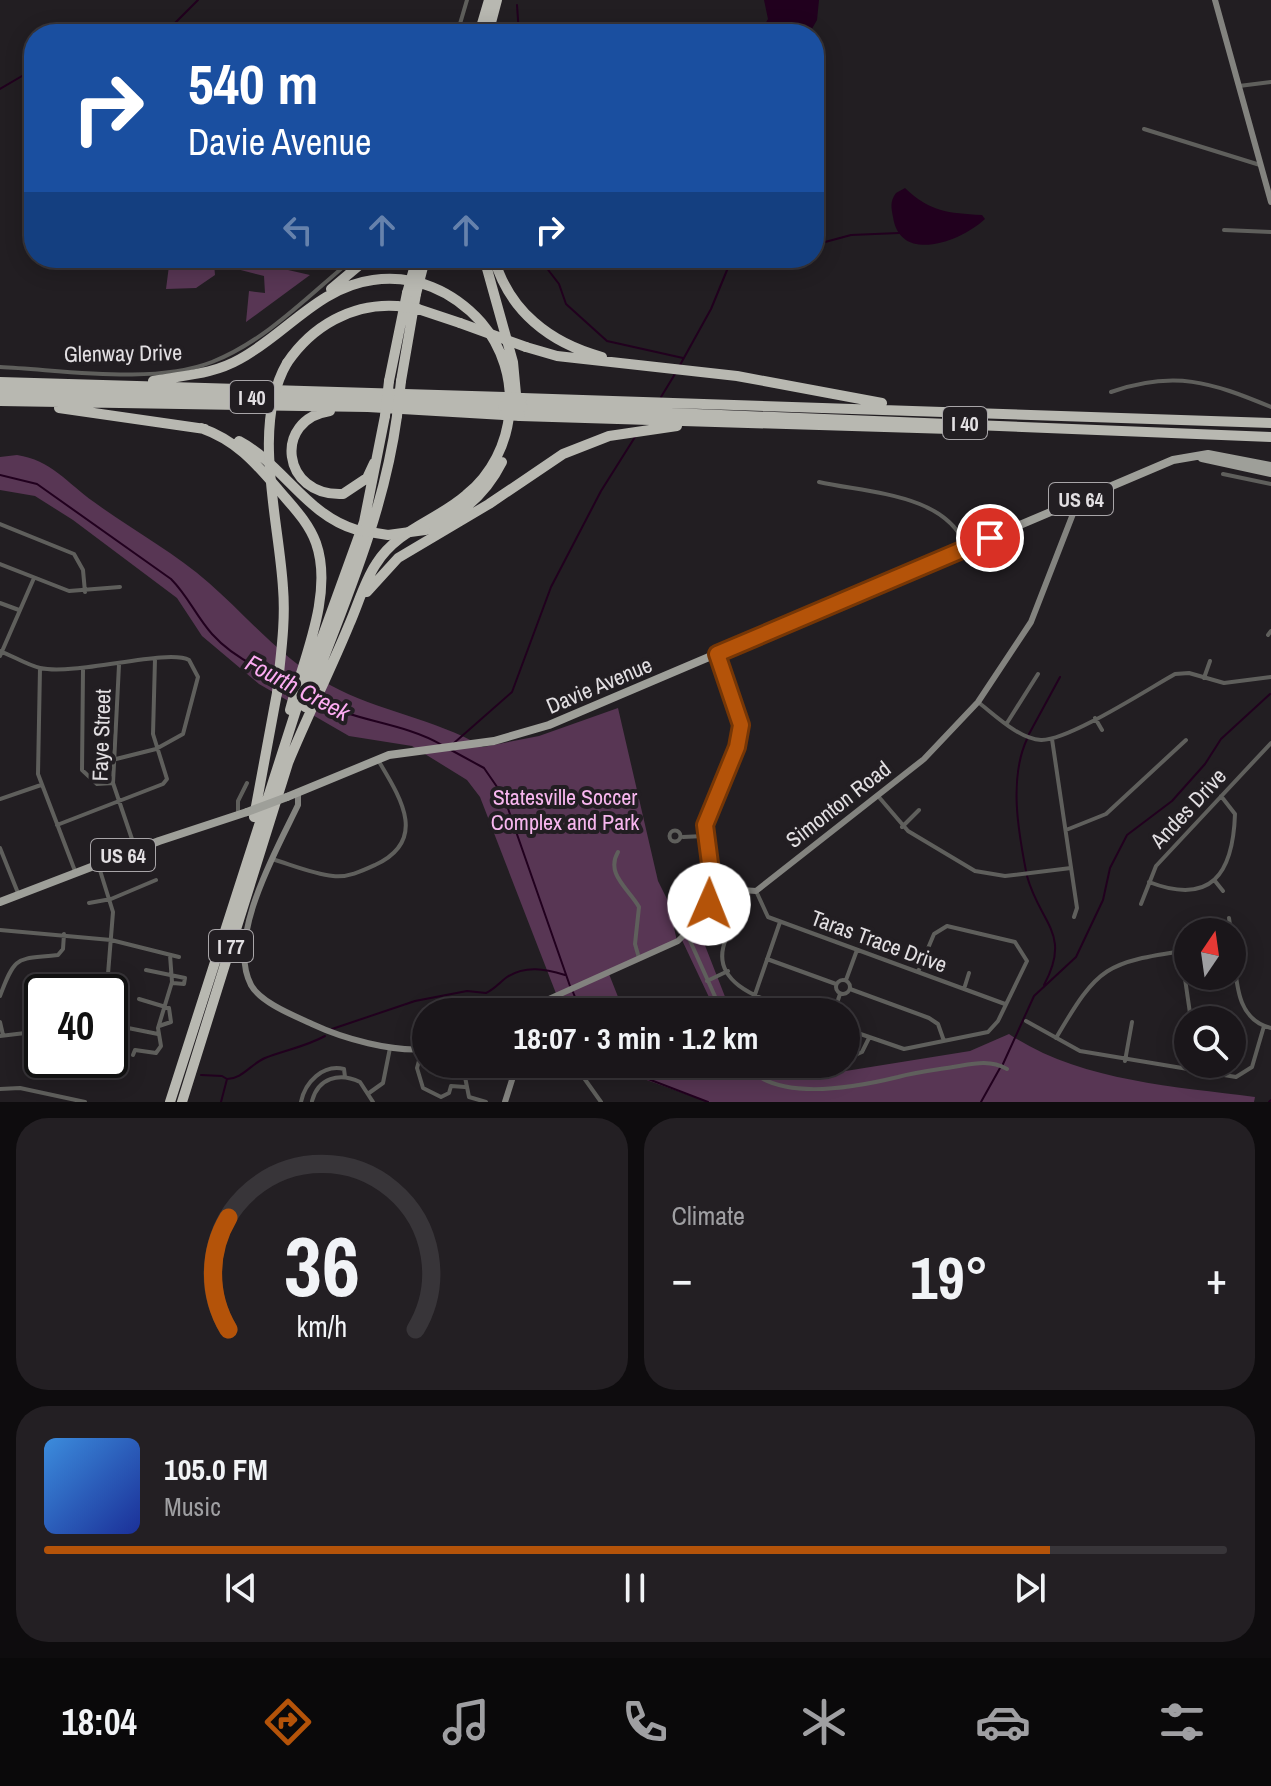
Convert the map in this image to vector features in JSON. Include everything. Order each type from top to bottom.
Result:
[{"type":"highway","points":[[482,24],[489,0]]},
{"type":"highway","points":[[493,24],[499,0]]},
{"type":"highway","points":[[296,318],[356,268]]},
{"type":"highway","name":"I 77","points":[[170,1102],[267,797],[364,522],[418,268]]},
{"type":"highway","points":[[4,401],[181,423],[224,433],[252,449],[312,507],[357,530],[388,535],[425,530],[455,516],[484,492],[507,451],[516,420],[516,377],[487,268]]},
{"type":"highway","points":[[498,268],[505,288],[518,307],[548,335],[583,352],[643,366]]},
{"type":"highway","points":[[153,381],[200,374],[232,363],[324,298],[354,284],[382,279],[417,281],[448,295],[477,318],[499,350],[508,379],[508,427],[490,469],[462,499],[409,530],[385,551],[371,572],[349,626]]},
{"type":"highway","points":[[242,875],[277,693],[284,591],[269,428],[274,392],[287,363],[301,344],[333,320],[361,309],[397,306],[418,309],[557,356],[685,370],[890,404],[955,410]]},
{"type":"highway","points":[[0,375],[263,383],[338,391]]},
{"type":"highway","name":"I 77","points":[[310,682],[375,526],[387,479],[397,416],[395,381]]},
{"type":"highway","name":"I 40","points":[[0,382],[338,391],[504,406]]},
{"type":"highway","name":"I 40","points":[[0,391],[504,406],[636,415],[657,420],[1108,429],[1271,437]]},
{"type":"highway","points":[[4,401],[522,407]]},
{"type":"highway","points":[[368,407],[321,412],[309,418],[294,436],[292,461],[302,481],[314,491],[343,494],[367,478],[380,447]]},
{"type":"highway","name":"I 40","points":[[522,407],[955,410],[1271,423]]},
{"type":"highway","points":[[310,682],[349,626],[376,579],[398,558],[479,511],[563,454],[657,420],[1108,429]]},
{"type":"highway","points":[[201,428],[237,446],[254,460],[307,524],[315,541],[319,557],[319,594],[310,682],[300,709]]},
{"type":"highway","name":"I 77","points":[[182,1102],[288,763],[300,709]]},
{"type":"main road","name":"US 64","points":[[1197,456],[1227,456],[1271,466]]},
{"type":"main road","name":"US 64","points":[[1197,456],[1271,473]]},
{"type":"main road","name":"Davie Avenue","points":[[0,902],[135,850],[287,797],[377,759],[527,734],[1166,463],[1197,456]]},
{"type":"street","points":[[460,24],[467,0]]},
{"type":"street","points":[[1215,0],[1271,202]]},
{"type":"street","points":[[1239,86],[1271,82]]},
{"type":"street","points":[[1144,129],[1260,165]]},
{"type":"street","points":[[1224,230],[1271,232]]},
{"type":"street","name":"Glenway Drive","points":[[0,367],[150,373],[199,366],[254,340],[342,268]]},
{"type":"street","points":[[1111,392],[1152,381],[1196,380],[1271,407]]},
{"type":"street","points":[[1223,474],[1271,484]]},
{"type":"street","points":[[819,482],[934,510],[956,527],[967,548]]},
{"type":"street","name":"Simonton Road","points":[[756,891],[941,745],[978,702],[1031,622],[1078,501]]},
{"type":"street","points":[[0,524],[74,554],[83,570],[85,592]]},
{"type":"street","points":[[0,564],[69,591],[120,587]]},
{"type":"street","points":[[34,578],[1,653],[40,668],[83,669],[183,656],[195,666],[198,677],[183,734],[156,749],[116,759]]},
{"type":"street","points":[[0,603],[19,610]]},
{"type":"street","points":[[552,998],[687,934],[704,915],[712,888],[705,825],[737,747],[741,725],[717,654]]},
{"type":"street","points":[[57,825],[163,784],[167,779],[153,734],[155,659]]},
{"type":"street","points":[[1204,678],[1210,661]]},
{"type":"street","name":"Faye Street","points":[[119,664],[113,783],[135,850]]},
{"type":"street","points":[[40,668],[38,763],[41,785],[75,873]]},
{"type":"street","points":[[83,669],[82,770],[97,784],[113,783]]},
{"type":"street","points":[[978,702],[1032,738],[1052,739],[1175,674],[1189,673],[1224,683],[1271,677]]},
{"type":"street","points":[[1007,723],[1038,674]]},
{"type":"street","points":[[1141,693],[1146,702]]},
{"type":"street","points":[[1095,718],[1102,730]]},
{"type":"street","points":[[1052,739],[1077,908],[1074,917]]},
{"type":"street","points":[[1066,830],[1106,814],[1186,740]]},
{"type":"street","name":"Andes Drive","points":[[1141,904],[1164,856],[1271,743]]},
{"type":"street","points":[[1265,749],[1271,754]]},
{"type":"street","points":[[272,859],[334,877],[346,876],[378,864],[398,850],[407,830],[405,813],[398,794],[377,759]]},
{"type":"street","points":[[242,814],[238,801],[247,783]]},
{"type":"street","points":[[0,799],[41,785]]},
{"type":"street","points":[[298,792],[298,805],[272,859],[244,940],[244,959],[251,984],[262,996],[317,1026],[390,1046],[412,1048]]},
{"type":"street","points":[[878,796],[902,827],[963,865],[987,874],[1005,876],[1071,868]]},
{"type":"street","points":[[1149,882],[1186,892],[1215,881],[1226,865],[1235,822],[1233,808],[1221,796]]},
{"type":"street","points":[[902,827],[919,810]]},
{"type":"street","points":[[682,837],[704,836]]},
{"type":"street","points":[[0,848],[19,895]]},
{"type":"street","points":[[618,852],[614,861],[618,878],[640,911],[635,944],[639,958]]},
{"type":"street","points":[[98,864],[111,899],[108,974]]},
{"type":"street","points":[[89,903],[111,899],[156,880]]},
{"type":"street","points":[[1215,881],[1223,891]]},
{"type":"street","points":[[712,888],[756,891]]},
{"type":"street","name":"Taras Trace Drive","points":[[756,891],[763,911],[780,922],[1006,1005]]},
{"type":"street","points":[[753,998],[780,922]]},
{"type":"street","points":[[860,1034],[904,1049],[988,1032],[1006,1005],[1027,961],[1021,947],[1008,939],[947,926],[934,934],[918,972]]},
{"type":"street","points":[[0,930],[111,940],[179,957]]},
{"type":"street","points":[[0,996],[10,971],[19,961],[36,955],[58,955],[63,949],[64,934]]},
{"type":"street","points":[[687,934],[715,998]]},
{"type":"street","points":[[731,935],[723,951],[728,971],[740,989],[762,998]]},
{"type":"street","points":[[857,950],[846,980],[850,989],[929,1018],[938,1024],[944,1041]]},
{"type":"street","points":[[1056,1038],[1077,1003],[1107,970],[1131,958],[1174,952]]},
{"type":"street","points":[[133,1055],[135,1050],[156,1053],[161,1046],[159,1026],[172,982],[170,955]]},
{"type":"street","points":[[767,959],[836,984],[846,980]]},
{"type":"street","points":[[146,970],[185,978],[184,984],[172,982]]},
{"type":"street","points":[[707,981],[728,971]]},
{"type":"street","points":[[964,989],[969,973]]},
{"type":"street","points":[[836,984],[839,998]]},
{"type":"street","points":[[840,994],[850,989]]},
{"type":"street","points":[[1240,990],[1242,1005],[1250,1020],[1271,1028]]},
{"type":"street","points":[[139,999],[169,1008],[172,1017],[165,1026],[159,1026]]},
{"type":"street","points":[[1026,1021],[1080,1051],[1174,1069]]},
{"type":"street","points":[[0,1022],[2,1035],[24,1033]]},
{"type":"street","points":[[1125,1061],[1132,1022]]},
{"type":"street","points":[[1246,1073],[1255,1061],[1264,1026]]},
{"type":"street","points":[[128,1028],[158,1034]]},
{"type":"street","points":[[860,1053],[869,1037]]},
{"type":"street","points":[[369,1093],[383,1083],[390,1046]]},
{"type":"street","points":[[828,1097],[900,1076],[981,1063],[1007,1069]]},
{"type":"street","points":[[345,1077],[341,1067],[323,1072],[307,1086],[302,1101],[314,1102],[323,1083],[345,1077],[360,1082],[373,1102]]},
{"type":"street","points":[[420,1078],[423,1088],[441,1097],[449,1093],[451,1086],[465,1087]]},
{"type":"street","points":[[464,1078],[471,1100],[486,1102]]},
{"type":"street","points":[[505,1102],[513,1078]]},
{"type":"street","points":[[584,1078],[601,1102]]},
{"type":"street","points":[[753,1078],[756,1083]]},
{"type":"street","points":[[0,1089],[20,1088],[85,1102]]},
{"type":"green space","points":[[169,268],[214,268],[215,275],[196,288],[166,289]]},
{"type":"green space","points":[[233,268],[279,268],[310,275],[246,322],[249,291],[265,293],[264,276]]},
{"type":"green space","name":"Statesville Soccer Complex and Park","points":[[17,455],[49,467],[94,502],[182,561],[296,663],[330,685],[368,702],[445,729],[483,747],[539,736],[618,708],[658,881],[668,901],[677,941],[609,974],[618,998],[558,998],[480,797],[467,780],[412,746],[349,736],[259,684],[202,636],[177,598],[73,520],[35,496],[0,490],[0,457]]},
{"type":"green space","points":[[697,925],[726,998],[709,998],[681,938]]},
{"type":"green space","points":[[1009,1034],[1037,1050],[1096,1072],[1159,1085],[1255,1097],[1254,1102],[708,1102],[641,1078],[860,1078],[860,1069],[970,1051]]},
{"type":"shaded area","points":[[764,0],[819,0],[815,24],[765,24],[768,19]]},
{"type":"shaded area","points":[[905,188],[931,207],[982,215],[985,219],[948,241],[919,245],[907,241],[898,232],[891,207],[896,193]]},
{"type":"waterway","points":[[173,24],[198,0]]},
{"type":"waterway","points":[[517,5],[518,24]]},
{"type":"waterway","points":[[0,89],[24,75]]},
{"type":"waterway","points":[[824,242],[851,235],[899,233]]},
{"type":"waterway","points":[[547,268],[559,284],[566,304],[607,341],[683,358]]},
{"type":"waterway","points":[[680,365],[711,309],[728,268]]},
{"type":"waterway","points":[[661,397],[675,374]]},
{"type":"waterway","points":[[454,743],[512,692],[551,587],[601,491],[635,437]]},
{"type":"waterway","name":"Fourth Creek","points":[[0,475],[37,484],[171,579],[206,627],[225,647],[274,675]]},
{"type":"waterway","points":[[1029,734],[1060,677]]},
{"type":"waterway","name":"Fourth Creek","points":[[282,681],[294,688]]},
{"type":"waterway","points":[[1003,1064],[1034,996],[1076,957],[1103,900],[1110,868],[1127,835],[1172,801],[1205,764],[1221,739],[1270,694]]},
{"type":"waterway","name":"Fourth Creek","points":[[320,703],[413,732],[442,745]]},
{"type":"waterway","points":[[1026,871],[1018,822],[1017,787],[1021,754],[1027,739]]},
{"type":"waterway","name":"Fourth Creek","points":[[451,750],[484,768],[504,797],[570,986]]},
{"type":"waterway","points":[[1027,876],[1054,940],[1052,967],[1044,985]]},
{"type":"waterway","points":[[332,1029],[415,1001],[467,991],[486,993],[521,971],[543,970],[565,975]]},
{"type":"waterway","name":"Fourth Creek","points":[[573,992],[575,998]]},
{"type":"waterway","points":[[221,1102],[227,1079],[237,1077],[265,1058],[325,1036]]},
{"type":"waterway","points":[[981,1102],[1000,1068]]},
{"type":"waterway","points":[[201,1075],[227,1079]]},
{"type":"waterway","name":"Fourth Creek","points":[[645,1078],[708,1102]]},
{"type":"route","points":[[709,904],[712,879],[705,825],[737,747],[741,725],[740,713],[717,654],[990,538]]}]
